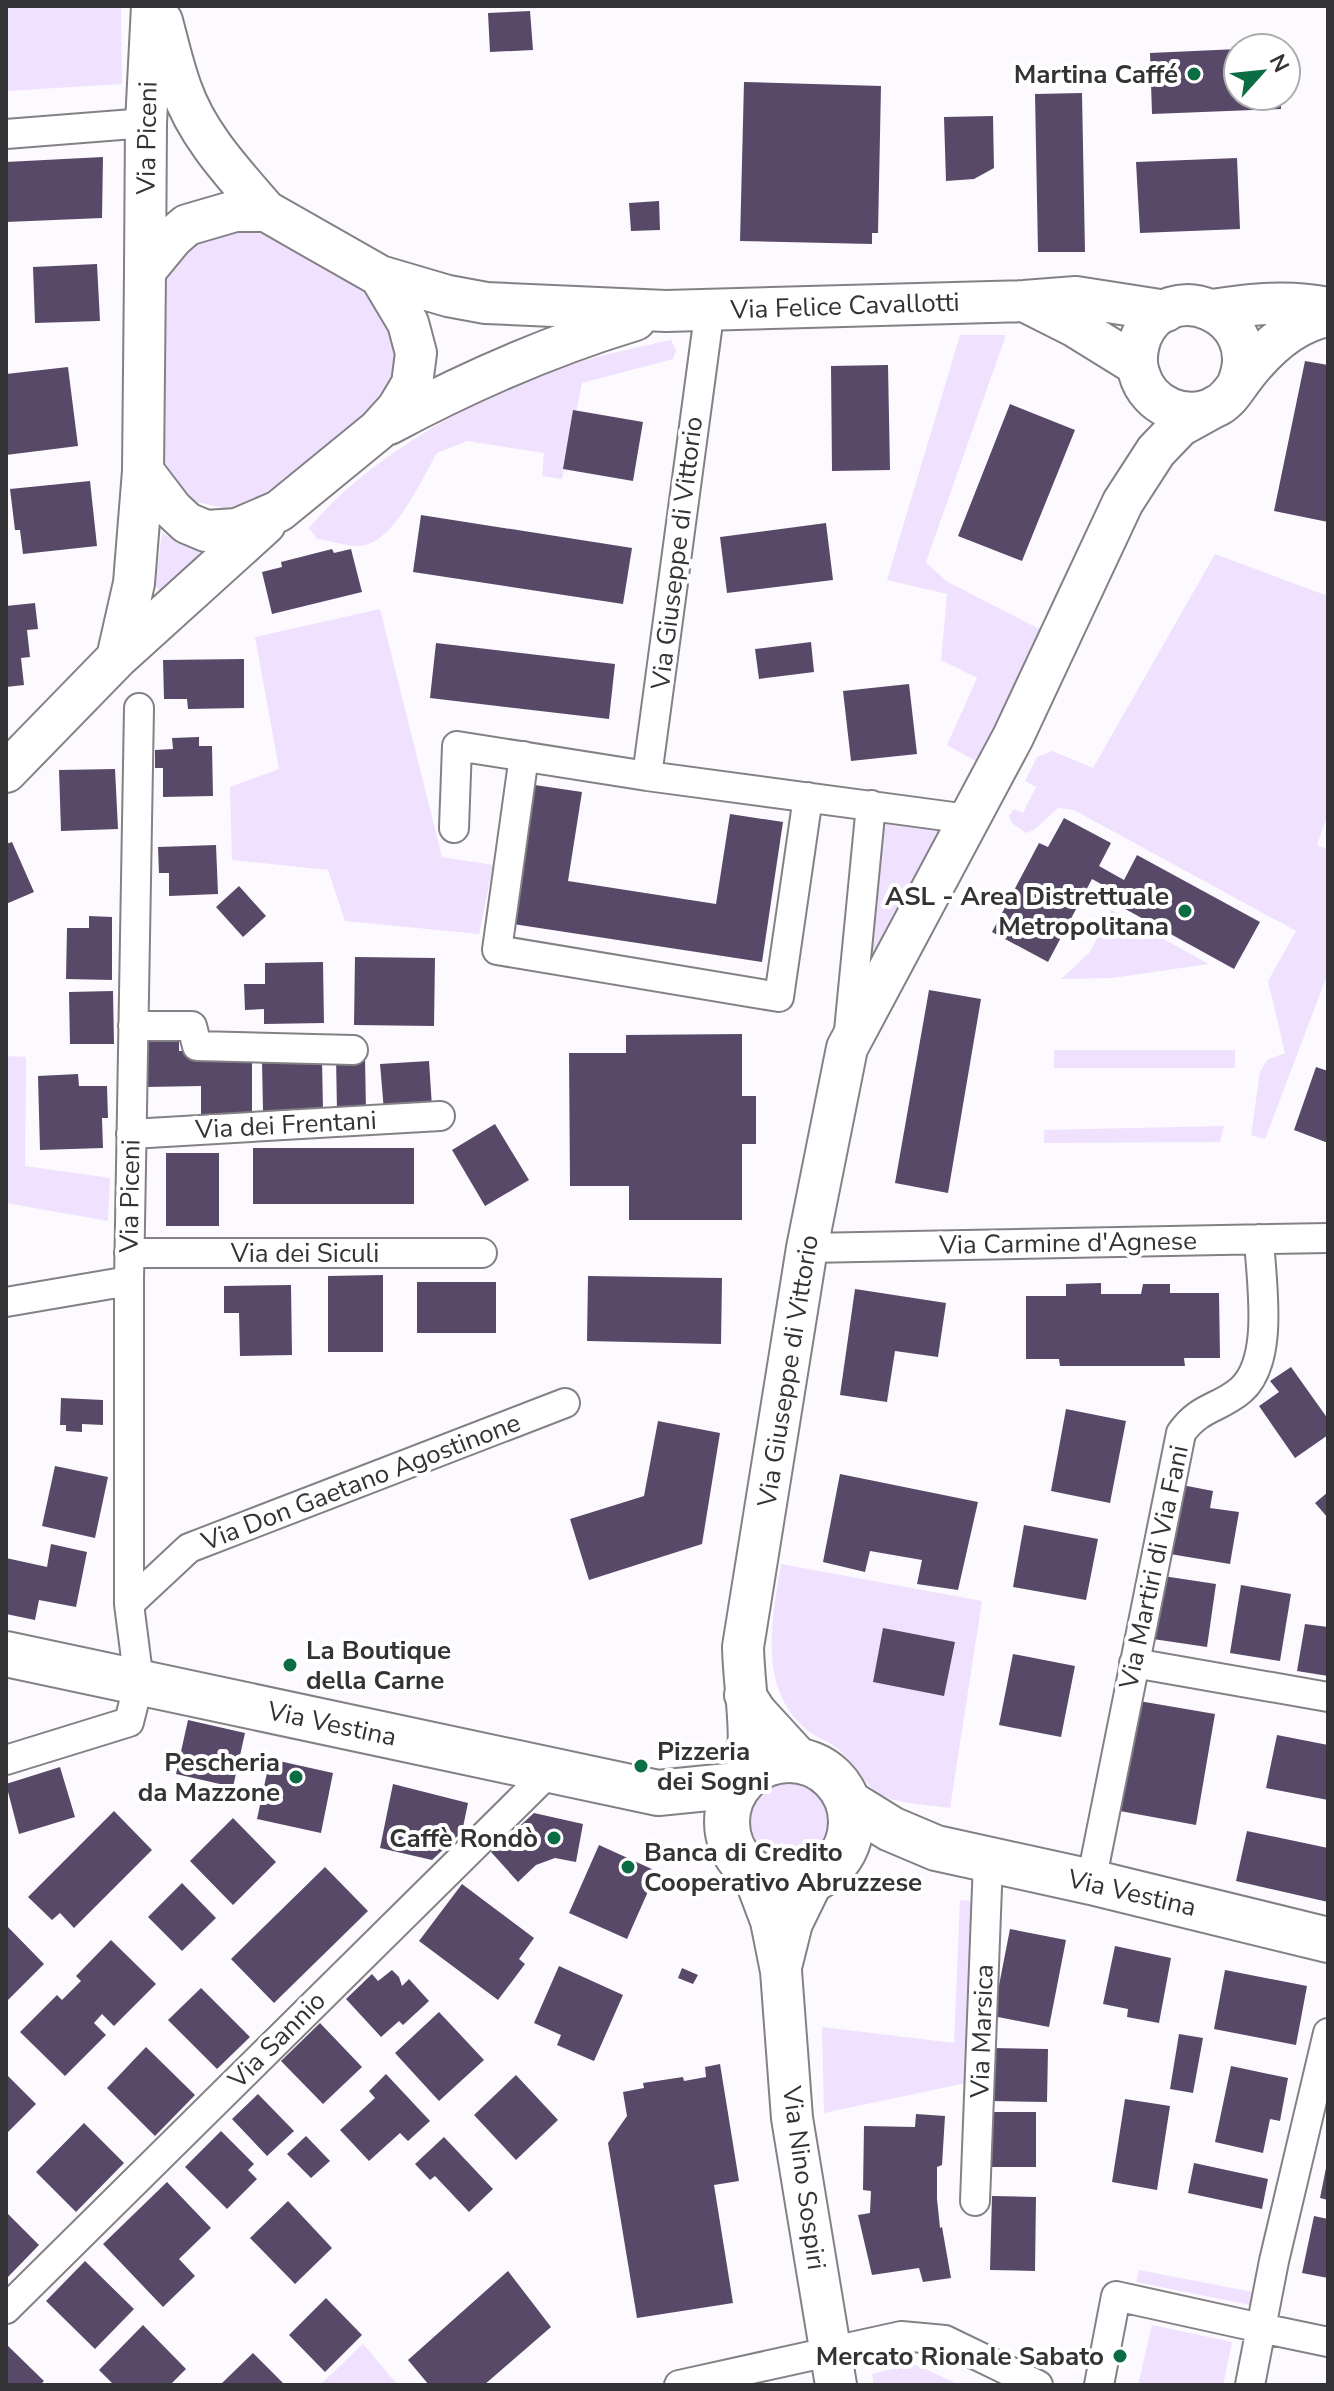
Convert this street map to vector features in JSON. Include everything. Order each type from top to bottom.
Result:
[{"type":"main road","name":"Via Piceni","points":[[143,471],[146,123],[152,6]]},
{"type":"main road","name":"Via Piceni","points":[[158,6],[181,90],[196,122],[225,163],[266,211]]},
{"type":"main road","points":[[145,271],[187,225],[235,211],[266,211]]},
{"type":"main road","name":"Via Felice Cavallotti","points":[[266,211],[380,276],[448,296],[486,303],[666,311],[1076,297],[1166,311],[1189,305],[1212,310]]},
{"type":"main road","points":[[6,772],[117,658],[279,511],[378,430],[397,409],[412,384],[416,353],[408,323],[380,276]]},
{"type":"main road","name":"Via Felice Cavallotti","points":[[1024,301],[1074,326],[1142,378],[1158,403],[1173,410],[1204,412],[1228,394]]},
{"type":"main road","points":[[1212,310],[1288,302],[1328,308]]},
{"type":"main road","points":[[1212,310],[1230,322],[1241,341],[1244,363],[1228,394]]},
{"type":"main road","name":"Via Felice Cavallotti","points":[[378,430],[518,360],[591,333],[666,311]]},
{"type":"main road","name":"Via Giuseppe di Vittorio","points":[[1123,502],[1142,378],[1137,349],[1143,334],[1166,311]]},
{"type":"main road","points":[[1228,394],[1259,357],[1281,338],[1307,322],[1328,316]]},
{"type":"main road","name":"Via Giuseppe di Vittorio","points":[[742,1781],[751,1736],[743,1647],[807,1248],[847,1048],[865,988],[968,819],[1013,737],[1123,502],[1156,451],[1180,426],[1228,394]]},
{"type":"main road","points":[[143,471],[172,509],[187,523],[206,531],[237,529],[279,511]]},
{"type":"main road","points":[[117,658],[134,583],[143,471]]},
{"type":"main road","name":"Via Vestina","points":[[6,1654],[658,1793],[742,1781]]},
{"type":"main road","points":[[745,1695],[799,1759]]},
{"type":"main road","points":[[780,1759],[799,1759],[830,1774],[842,1787],[852,1821],[849,1838],[828,1868],[792,1885],[772,1882],[745,1864],[729,1839],[726,1820],[729,1802],[742,1781],[761,1765],[780,1759]]},
{"type":"main road","name":"Via Vestina","points":[[658,1793],[700,1818],[745,1864]]},
{"type":"main road","name":"Via Vestina","points":[[849,1803],[891,1829],[936,1848],[1328,1940]]},
{"type":"main road","name":"Via Vestina","points":[[828,1868],[889,1850],[936,1848]]},
{"type":"main road","name":"Via Nino Sospiri","points":[[745,1864],[771,1921],[781,1971],[792,2118],[833,2369]]},
{"type":"main road","name":"Via Nino Sospiri","points":[[781,1971],[792,1923],[828,1868]]},
{"type":"street","points":[[6,134],[146,123]]},
{"type":"street","name":"Via Giuseppe di Vittorio","points":[[647,776],[707,330]]},
{"type":"street","name":"Via Piceni","points":[[139,708],[129,1253],[129,1604],[139,1682]]},
{"type":"street","points":[[454,828],[457,746],[647,776],[968,819]]},
{"type":"street","points":[[524,756],[497,950],[779,997],[808,797]]},
{"type":"street","name":"Via Giuseppe di Vittorio","points":[[865,988],[871,805]]},
{"type":"street","points":[[133,1026],[192,1026],[197,1046],[353,1050]]},
{"type":"street","name":"Via dei Frentani","points":[[131,1134],[440,1116]]},
{"type":"street","name":"Via Carmine d'Agnese","points":[[807,1248],[1328,1238]]},
{"type":"street","name":"Via Martiri di Via Fani","points":[[1091,1882],[1181,1433],[1203,1410],[1238,1392],[1252,1379],[1259,1358],[1263,1340],[1259,1239]]},
{"type":"street","name":"Via dei Siculi","points":[[129,1253],[482,1253]]},
{"type":"street","points":[[6,1302],[129,1281]]},
{"type":"street","name":"Via Don Gaetano Agostinone","points":[[129,1604],[189,1548],[565,1403]]},
{"type":"street","points":[[1134,1663],[1328,1697]]},
{"type":"street","points":[[6,1760],[129,1722],[139,1682]]},
{"type":"street","name":"Via Sannio","points":[[6,2309],[549,1772]]},
{"type":"street","name":"Via Marsica","points":[[975,2201],[988,1861]]},
{"type":"street","points":[[1250,2385],[1274,2261],[1328,2033]]},
{"type":"street","points":[[1099,2385],[1116,2296],[1328,2342]]},
{"type":"street","points":[[679,2385],[833,2369],[901,2336],[945,2340],[1038,2385]]},
{"type":"shaded area","points":[[6,6],[121,6],[122,84],[6,91]]},
{"type":"shaded area","points":[[243,230],[278,237],[367,289],[380,305],[398,352],[391,384],[368,414],[254,502],[224,508],[197,502],[180,489],[164,461],[166,280],[178,258],[187,250],[207,239]]},
{"type":"shaded area","points":[[960,335],[1006,335],[926,562],[946,581],[1045,632],[976,761],[947,745],[977,678],[941,660],[947,594],[887,580]]},
{"type":"shaded area","points":[[671,340],[676,350],[673,359],[582,383],[562,479],[542,476],[544,453],[467,441],[437,453],[396,522],[373,542],[355,546],[317,539],[309,528],[364,475],[396,451],[468,408],[504,390],[576,363]]},
{"type":"shaded area","points":[[162,533],[183,545],[212,553],[163,594],[156,586]]},
{"type":"shaded area","points":[[1215,554],[1328,596],[1328,814],[1317,845],[1328,850],[1328,973],[1265,1139],[1251,1135],[1260,1072],[1267,1060],[1285,1053],[1268,981],[1296,931],[1074,810],[1058,808],[1034,830],[1026,833],[1012,823],[1009,816],[1014,809],[1023,813],[1036,787],[1025,781],[1037,757],[1052,751],[1093,768]]},
{"type":"shaded area","points":[[380,609],[442,857],[493,865],[479,934],[345,921],[328,870],[232,860],[230,787],[279,769],[255,637]]},
{"type":"shaded area","points":[[878,813],[946,823],[862,973]]},
{"type":"shaded area","points":[[1111,910],[1209,964],[1112,978],[1061,979],[1090,952]]},
{"type":"shaded area","points":[[1054,1050],[1235,1050],[1235,1068],[1054,1068]]},
{"type":"shaded area","points":[[6,1056],[26,1057],[25,1166],[110,1178],[108,1221],[6,1203]]},
{"type":"shaded area","points":[[1224,1126],[1220,1142],[1044,1143],[1044,1130]]},
{"type":"shaded area","points":[[781,1564],[982,1601],[950,1808],[898,1801],[880,1795],[838,1749],[807,1730],[791,1713],[774,1674],[772,1653],[774,1608]]},
{"type":"shaded area","points":[[789,1778],[806,1782],[820,1791],[829,1805],[833,1822],[829,1839],[820,1853],[806,1862],[789,1866],[772,1862],[758,1853],[749,1839],[745,1822],[749,1805],[758,1791],[772,1782]]},
{"type":"shaded area","points":[[960,1900],[973,1901],[971,2082],[824,2113],[822,2027],[954,2043]]},
{"type":"shaded area","points":[[1139,2270],[1258,2293],[1255,2306],[1136,2282]]},
{"type":"shaded area","points":[[1152,2325],[1232,2342],[1223,2385],[1138,2385]]},
{"type":"shaded area","points":[[363,2344],[398,2385],[320,2385]]},
{"type":"shaded area","points":[[914,2364],[960,2385],[874,2385],[872,2374]]},
{"type":"building","points":[[530,11],[533,50],[490,52],[488,13]]},
{"type":"building","name":"Martina Caffé","points":[[1222,50],[1222,111],[1152,114],[1150,53]]},
{"type":"building","points":[[744,82],[881,86],[878,233],[872,233],[872,244],[740,241]]},
{"type":"building","points":[[1082,93],[1085,252],[1038,252],[1035,94]]},
{"type":"building","points":[[993,116],[994,168],[974,179],[946,181],[944,117]]},
{"type":"building","points":[[103,157],[102,218],[6,222],[6,162]]},
{"type":"building","points":[[1237,158],[1240,229],[1140,233],[1136,162]]},
{"type":"building","points":[[659,201],[660,230],[631,231],[629,203]]},
{"type":"building","points":[[97,264],[100,321],[35,323],[33,267]]},
{"type":"building","points":[[1305,361],[1328,365],[1328,522],[1274,511]]},
{"type":"building","points":[[888,365],[890,470],[832,471],[831,366]]},
{"type":"building","points":[[68,367],[78,446],[6,455],[6,374]]},
{"type":"building","points":[[1010,404],[1075,430],[1022,561],[958,536]]},
{"type":"building","points":[[573,410],[643,422],[633,481],[563,469]]},
{"type":"building","points":[[90,481],[97,546],[23,554],[20,530],[15,530],[10,489]]},
{"type":"building","points":[[421,515],[632,548],[623,604],[413,572]]},
{"type":"building","points":[[826,523],[833,580],[727,593],[720,537]]},
{"type":"building","points":[[332,549],[334,553],[351,549],[362,592],[272,614],[262,572],[282,567],[281,562]]},
{"type":"building","points":[[35,603],[38,629],[27,630],[30,657],[21,658],[24,685],[6,687],[6,606]]},
{"type":"building","points":[[811,642],[814,672],[759,679],[755,649]]},
{"type":"building","points":[[436,643],[615,664],[609,719],[430,698]]},
{"type":"building","points":[[244,659],[244,708],[188,709],[187,699],[164,699],[163,660]]},
{"type":"building","points":[[909,684],[917,754],[851,761],[843,691]]},
{"type":"building","points":[[199,737],[199,746],[212,746],[213,796],[163,797],[163,768],[155,768],[155,750],[173,749],[172,738]]},
{"type":"building","points":[[115,769],[118,829],[61,831],[59,770]]},
{"type":"building","points":[[528,784],[582,792],[568,881],[716,904],[730,814],[783,822],[762,962],[507,923]]},
{"type":"building","points":[[1064,818],[1111,843],[1099,866],[1124,880],[1137,855],[1260,922],[1234,969],[1109,900],[1114,891],[1092,879],[1048,962],[992,932],[1039,843],[1048,847]]},
{"type":"building","points":[[12,842],[34,892],[6,904],[6,844]]},
{"type":"building","points":[[216,845],[218,894],[169,896],[169,873],[159,873],[158,847]]},
{"type":"building","points":[[239,886],[266,916],[243,937],[216,907]]},
{"type":"building","points":[[89,916],[112,917],[112,980],[66,979],[67,928],[89,928]]},
{"type":"building","points":[[355,957],[435,958],[434,1026],[354,1025]]},
{"type":"building","points":[[323,962],[324,1023],[264,1024],[264,1009],[245,1010],[244,984],[265,984],[265,963]]},
{"type":"building","points":[[929,990],[981,999],[948,1193],[895,1183]]},
{"type":"building","points":[[113,991],[114,1044],[70,1044],[69,992]]},
{"type":"building","points":[[146,1030],[179,1030],[179,1051],[209,1051],[209,1061],[252,1062],[252,1116],[201,1116],[201,1086],[145,1087]]},
{"type":"building","points":[[742,1034],[742,1096],[756,1096],[756,1144],[742,1144],[742,1220],[629,1220],[629,1186],[570,1186],[569,1053],[626,1053],[626,1035]]},
{"type":"building","points":[[336,1056],[365,1056],[366,1112],[337,1112]]},
{"type":"building","points":[[322,1060],[323,1110],[263,1111],[262,1061]]},
{"type":"building","points":[[429,1061],[432,1107],[384,1111],[380,1064]]},
{"type":"building","points":[[1316,1067],[1328,1071],[1328,1143],[1294,1130]]},
{"type":"building","points":[[78,1074],[79,1086],[107,1086],[108,1118],[102,1118],[103,1148],[40,1150],[38,1076]]},
{"type":"building","points":[[495,1124],[529,1180],[485,1206],[452,1150]]},
{"type":"building","points":[[253,1148],[414,1148],[414,1204],[253,1204]]},
{"type":"building","points":[[166,1153],[219,1153],[219,1226],[166,1226]]},
{"type":"building","points":[[383,1275],[383,1352],[328,1352],[328,1276]]},
{"type":"building","points":[[588,1276],[722,1278],[721,1344],[587,1341]]},
{"type":"building","points":[[417,1282],[496,1282],[496,1333],[417,1333]]},
{"type":"building","points":[[1101,1283],[1101,1294],[1141,1294],[1143,1284],[1170,1284],[1170,1293],[1219,1293],[1220,1358],[1184,1358],[1185,1366],[1060,1366],[1059,1359],[1026,1359],[1026,1296],[1066,1296],[1066,1284]]},
{"type":"building","points":[[291,1285],[292,1355],[240,1356],[239,1313],[224,1313],[224,1286]]},
{"type":"building","points":[[855,1289],[946,1303],[938,1357],[895,1351],[887,1402],[840,1395]]},
{"type":"building","points":[[1291,1367],[1328,1419],[1328,1435],[1295,1458],[1259,1406],[1279,1392],[1270,1381]]},
{"type":"building","points":[[61,1398],[103,1400],[103,1425],[82,1424],[82,1432],[66,1431],[66,1425],[60,1425]]},
{"type":"building","points":[[1066,1409],[1126,1421],[1110,1503],[1051,1491]]},
{"type":"building","points":[[658,1421],[720,1433],[702,1544],[589,1580],[570,1519],[644,1496]]},
{"type":"building","points":[[55,1466],[108,1477],[95,1538],[42,1526]]},
{"type":"building","points":[[840,1474],[978,1502],[958,1590],[917,1584],[922,1560],[870,1551],[865,1572],[823,1562]]},
{"type":"building","points":[[1182,1485],[1213,1491],[1210,1508],[1239,1512],[1230,1564],[1170,1554]]},
{"type":"building","points":[[1328,1492],[1328,1518],[1315,1503]]},
{"type":"building","points":[[1024,1525],[1098,1539],[1086,1600],[1013,1587]]},
{"type":"building","points":[[51,1544],[87,1552],[76,1607],[39,1600],[35,1620],[6,1614],[6,1558],[47,1567]]},
{"type":"building","points":[[1163,1576],[1216,1584],[1207,1647],[1153,1639]]},
{"type":"building","points":[[1241,1585],[1291,1594],[1280,1661],[1230,1653]]},
{"type":"building","points":[[1305,1624],[1328,1627],[1328,1676],[1297,1671]]},
{"type":"building","points":[[883,1628],[955,1642],[944,1696],[873,1682]]},
{"type":"building","points":[[1013,1654],[1075,1666],[1061,1737],[999,1725]]},
{"type":"building","points":[[1139,1701],[1215,1714],[1196,1825],[1120,1811]]},
{"type":"building","points":[[188,1720],[245,1733],[233,1787],[176,1774]]},
{"type":"building","points":[[1277,1735],[1328,1745],[1328,1800],[1266,1788]]},
{"type":"building","points":[[270,1759],[333,1773],[321,1833],[257,1819]]},
{"type":"building","points":[[60,1767],[75,1817],[19,1834],[6,1784]]},
{"type":"building","points":[[393,1784],[468,1803],[462,1832],[432,1860],[380,1848]]},
{"type":"building","points":[[114,1811],[152,1850],[74,1928],[60,1913],[52,1920],[28,1897]]},
{"type":"building","points":[[534,1813],[583,1824],[576,1862],[555,1858],[536,1865],[518,1882],[491,1852]]},
{"type":"building","points":[[233,1818],[276,1862],[233,1905],[190,1861]]},
{"type":"building","points":[[1247,1831],[1328,1848],[1328,1902],[1236,1881]]},
{"type":"building","points":[[599,1845],[665,1875],[661,1882],[654,1878],[627,1939],[569,1913]]},
{"type":"building","points":[[325,1867],[368,1911],[274,2003],[231,1959]]},
{"type":"building","points":[[182,1883],[216,1918],[182,1951],[148,1917]]},
{"type":"building","points":[[462,1884],[534,1938],[519,1959],[525,1964],[498,2000],[419,1941]]},
{"type":"building","points":[[6,1925],[44,1964],[6,2002]]},
{"type":"building","points":[[1010,1929],[1066,1940],[1049,2027],[993,2016]]},
{"type":"building","points":[[111,1940],[156,1984],[114,2026],[102,2014],[94,2023],[106,2035],[65,2076],[20,2032],[57,1995],[62,2000],[81,1981],[76,1976]]},
{"type":"building","points":[[1115,1946],[1171,1958],[1159,2023],[1127,2017],[1128,2009],[1103,2004]]},
{"type":"building","points":[[559,1966],[623,1995],[594,2061],[557,2045],[561,2035],[534,2023]]},
{"type":"building","points":[[682,1968],[698,1975],[693,1984],[678,1978]]},
{"type":"building","points":[[392,1970],[402,1986],[409,1979],[429,2001],[403,2025],[399,2021],[381,2037],[346,1999],[372,1974],[378,1981]]},
{"type":"building","points":[[1225,1970],[1307,1986],[1296,2045],[1214,2029]]},
{"type":"building","points":[[201,1988],[250,2037],[217,2069],[168,2020]]},
{"type":"building","points":[[439,2012],[484,2060],[439,2101],[395,2053]]},
{"type":"building","points":[[320,2023],[362,2067],[323,2104],[281,2061]]},
{"type":"building","points":[[1179,2034],[1203,2038],[1193,2093],[1170,2089]]},
{"type":"building","points":[[146,2047],[195,2095],[155,2136],[107,2088]]},
{"type":"building","points":[[992,2048],[1048,2049],[1047,2102],[991,2101]]},
{"type":"building","points":[[720,2064],[739,2181],[714,2185],[733,2303],[637,2318],[608,2143],[627,2116],[623,2092],[644,2088],[643,2083],[706,2077],[705,2067]]},
{"type":"building","points":[[1231,2066],[1288,2078],[1280,2121],[1270,2119],[1263,2153],[1215,2142]]},
{"type":"building","points":[[6,2074],[36,2104],[6,2134]]},
{"type":"building","points":[[386,2074],[430,2121],[408,2141],[400,2133],[369,2161],[340,2130],[375,2098],[369,2091]]},
{"type":"building","points":[[516,2075],[558,2120],[516,2160],[474,2115]]},
{"type":"building","points":[[258,2094],[294,2131],[267,2156],[232,2119]]},
{"type":"building","points":[[1125,2099],[1170,2106],[1157,2190],[1112,2182]]},
{"type":"building","points":[[992,2112],[1036,2112],[1036,2167],[992,2167]]},
{"type":"building","points":[[916,2114],[945,2116],[942,2165],[937,2167],[937,2199],[951,2278],[923,2282],[919,2268],[872,2275],[858,2215],[870,2213],[871,2191],[863,2190],[864,2126],[915,2127]]},
{"type":"building","points":[[84,2123],[124,2163],[76,2212],[36,2172]]},
{"type":"building","points":[[221,2131],[254,2164],[248,2170],[257,2179],[227,2209],[185,2167]]},
{"type":"building","points":[[306,2136],[330,2161],[311,2178],[287,2154]]},
{"type":"building","points":[[444,2137],[493,2189],[469,2212],[435,2176],[430,2180],[415,2164]]},
{"type":"building","points":[[1194,2163],[1268,2179],[1262,2209],[1188,2193]]},
{"type":"building","points":[[1328,2163],[1328,2200],[1320,2198]]},
{"type":"building","points":[[167,2182],[211,2228],[179,2259],[195,2276],[163,2307],[103,2244]]},
{"type":"building","points":[[992,2196],[1036,2197],[1035,2271],[990,2270]]},
{"type":"building","points":[[288,2201],[332,2248],[295,2284],[250,2238]]},
{"type":"building","points":[[6,2212],[39,2245],[6,2279]]},
{"type":"building","points":[[1314,2216],[1328,2219],[1328,2278],[1302,2273]]},
{"type":"building","points":[[85,2261],[134,2309],[95,2349],[46,2301]]},
{"type":"building","points":[[508,2271],[551,2327],[484,2385],[429,2385],[408,2360]]},
{"type":"building","points":[[326,2298],[362,2335],[325,2372],[289,2335]]},
{"type":"building","points":[[143,2325],[186,2369],[170,2385],[114,2385],[99,2370]]},
{"type":"building","points":[[6,2344],[44,2381],[40,2385],[6,2385]]},
{"type":"building","points":[[253,2353],[285,2385],[220,2385]]},
{"type":"place","name":"Martina Caffé","points":[[1194,74]]},
{"type":"place","name":"ASL - Area Distrettuale Metropolitana","points":[[1185,911]]},
{"type":"place","name":"La Boutique della Carne","points":[[290,1665]]},
{"type":"place","name":"Pizzeria dei Sogni","points":[[641,1766]]},
{"type":"place","name":"Pescheria da Mazzone","points":[[296,1777]]},
{"type":"place","name":"Caffè Rondò","points":[[554,1838]]},
{"type":"place","name":"Banca di Credito Cooperativo Abruzzese","points":[[628,1867]]},
{"type":"place","name":"Mercato Rionale Sabato","points":[[1120,2356]]}]
